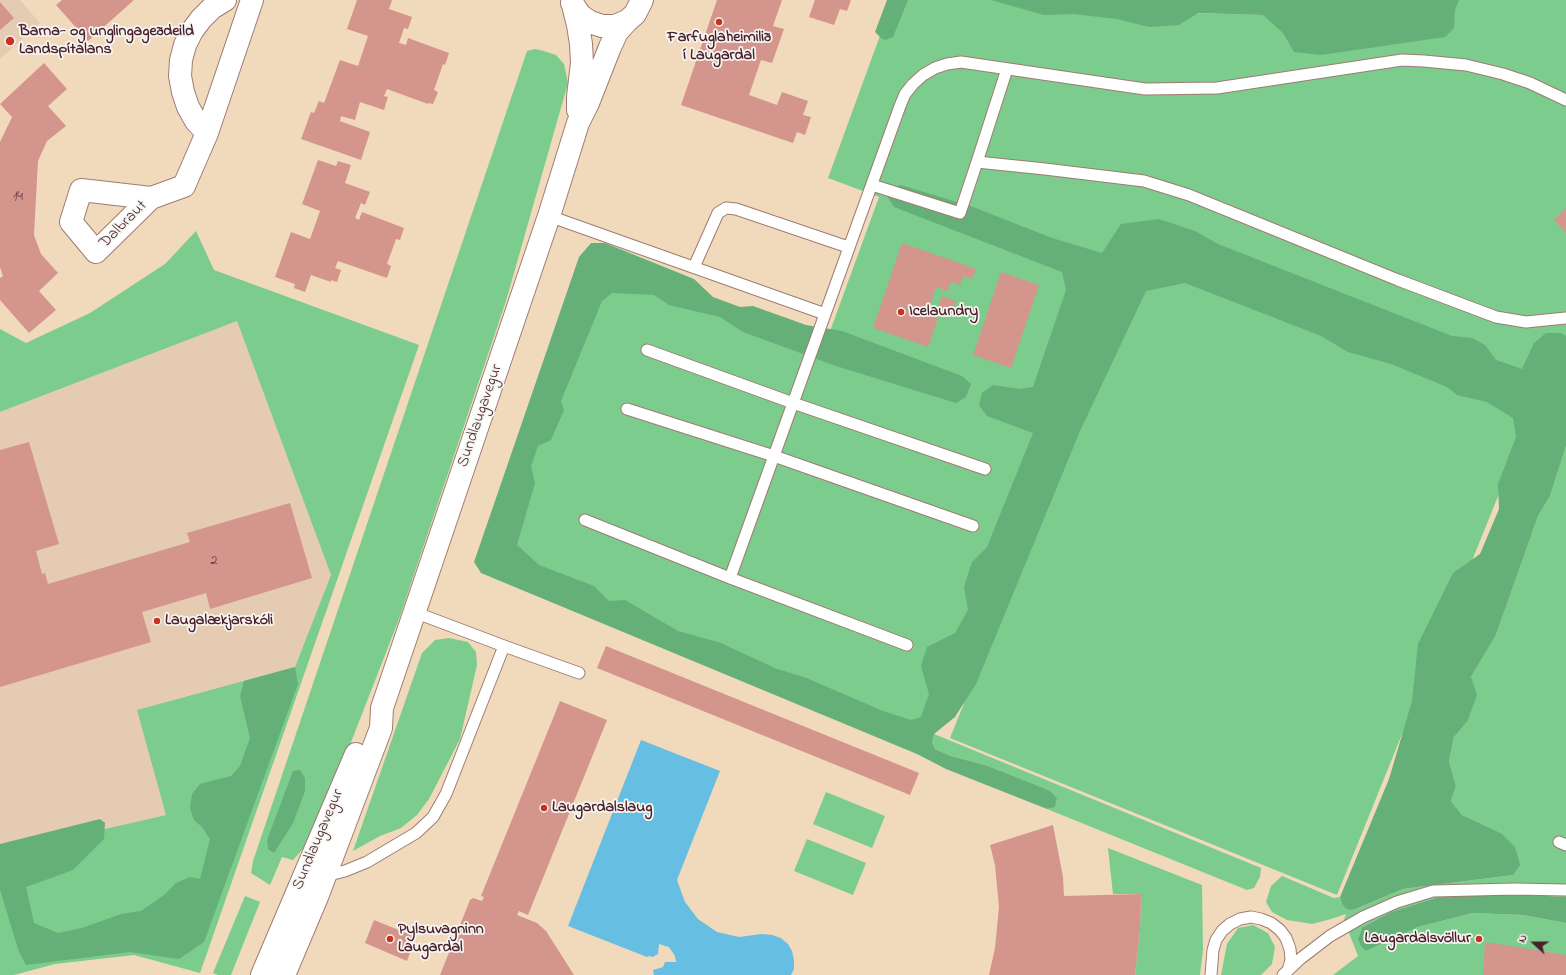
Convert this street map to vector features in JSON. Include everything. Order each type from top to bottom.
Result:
[{"type":"street","points":[[207,133],[192,114],[183,92],[180,76],[181,60],[185,45],[192,31],[212,8],[225,0]]},
{"type":"street","name":"Dalbraut","points":[[151,198],[184,186],[207,133],[252,0]]},
{"type":"street","name":"Sundlaugavegur","points":[[284,975],[381,728],[382,708],[549,216],[578,123],[588,103],[616,32],[635,14],[642,0]]},
{"type":"street","name":"Sundlaugavegur","points":[[572,2],[580,15],[590,22],[602,26],[615,26],[627,21]]},
{"type":"street","name":"Sundlaugavegur","points":[[572,2],[578,26],[582,63],[578,97],[578,123]]},
{"type":"street","name":"Sundlaugavegur","points":[[262,975],[367,726],[382,708]]},
{"type":"lane","points":[[730,578],[900,106],[905,94],[913,84],[934,68],[961,62],[1145,89],[1217,88],[1402,60],[1424,60],[1466,65],[1503,74],[1530,83],[1566,100]]},
{"type":"lane","points":[[872,185],[960,213],[1007,69]]},
{"type":"lane","points":[[977,162],[1144,181],[1189,195],[1398,280],[1496,317],[1526,322],[1566,318]]},
{"type":"lane","points":[[694,267],[718,213],[726,208],[736,209],[848,247]]},
{"type":"lane","points":[[549,216],[825,314]]},
{"type":"lane","points":[[647,350],[793,403],[986,470]]},
{"type":"lane","points":[[627,409],[774,456],[973,526]]},
{"type":"lane","points":[[585,520],[730,578],[907,645]]},
{"type":"lane","points":[[414,612],[579,673]]},
{"type":"lane","points":[[324,876],[346,871],[367,862],[416,833],[433,817],[446,794],[504,646]]},
{"type":"lane","points":[[1286,973],[1300,959],[1330,936],[1363,917],[1397,902],[1433,891],[1515,889],[1566,890]]},
{"type":"lane","points":[[1211,975],[1213,950],[1216,940],[1222,931],[1230,924],[1240,919],[1251,917],[1271,923],[1280,930],[1286,938],[1290,949],[1291,960],[1286,973]]},
{"type":"shaded area","name":"Barna- og unglingageðdeild Landspítalans","points":[[0,0],[20,0],[40,23],[0,59]]},
{"type":"shaded area","name":"Laugalækjarskóli","points":[[237,321],[331,575],[295,667],[166,815],[0,853],[0,412]]},
{"type":"green space","points":[[887,0],[908,0],[893,37],[885,40],[875,32]]},
{"type":"green space","points":[[893,0],[1042,0],[1105,11],[1272,15],[1350,0],[1566,0],[1566,397],[1138,241],[934,734],[1261,868],[1260,877],[1254,888],[1247,890],[1047,809],[1055,806],[1057,798],[985,765],[951,756],[935,749],[932,742],[933,734],[487,560],[594,260],[825,345],[879,197],[828,178]]},
{"type":"green space","points":[[991,0],[1459,0],[1455,10],[1454,28],[1445,37],[1321,55],[1294,52],[1283,33],[1263,15],[1198,13],[1179,25],[1149,27],[1117,19],[1073,14],[1044,15]]},
{"type":"green space","points":[[535,49],[556,55],[564,64],[568,83],[506,301],[399,619],[334,786],[309,842],[293,860],[282,857],[270,885],[251,873],[253,861],[527,51]]},
{"type":"green space","points":[[901,185],[973,207],[1052,238],[1102,253],[1121,224],[1159,219],[1195,231],[1218,244],[1452,336],[1472,338],[1485,345],[1496,360],[1522,369],[1534,343],[1546,333],[1561,333],[1566,336],[1566,446],[1550,496],[1538,516],[1496,635],[1471,677],[1477,695],[1467,722],[1454,737],[1449,761],[1456,786],[1451,801],[1462,815],[1501,833],[1515,847],[1520,865],[1513,875],[1403,889],[1353,910],[1347,909],[1342,904],[1340,897],[1389,779],[1412,701],[1418,644],[1453,573],[1480,554],[1499,509],[1498,484],[1516,437],[1513,418],[1487,402],[1457,395],[1447,387],[1391,364],[1348,352],[1321,336],[1185,283],[1146,291],[1080,431],[976,684],[955,717],[934,734],[932,742],[935,749],[951,756],[985,765],[1050,791],[1057,798],[1055,807],[1047,809],[946,769],[917,754],[481,573],[474,562],[579,257],[591,243],[605,243],[694,279],[713,297],[740,307],[753,306],[806,325],[842,331],[962,376],[971,384],[966,397],[956,403],[836,366],[743,332],[720,317],[669,305],[654,295],[612,293],[602,301],[561,401],[564,410],[551,440],[538,446],[531,466],[535,483],[517,545],[539,565],[594,586],[609,601],[625,600],[678,631],[721,643],[777,669],[804,677],[883,711],[911,720],[921,717],[929,694],[921,666],[927,647],[955,633],[968,610],[964,587],[972,562],[987,547],[1033,433],[987,416],[979,405],[982,393],[993,385],[1020,389],[1033,387],[1066,290],[1062,272],[894,207],[887,196],[892,187]]},
{"type":"green space","points":[[196,231],[214,270],[419,345],[200,973],[134,955],[55,964],[14,975],[0,975],[0,853],[166,815],[137,710],[295,667],[331,575],[237,321],[0,412],[0,329],[26,343],[90,313],[165,264]]},
{"type":"green space","points":[[1143,260],[1530,417],[1337,895],[950,738]]},
{"type":"green space","points":[[1566,446],[1566,897],[1506,894],[1439,897],[1391,912],[1363,927],[1366,951],[1418,927],[1473,913],[1523,915],[1566,923],[1566,975],[1333,975],[1358,956],[1344,920],[1346,914],[1312,924],[1287,920],[1272,912],[1266,902],[1271,886],[1282,876],[1334,898],[1340,897],[1342,904],[1353,910],[1403,889],[1513,875],[1501,833],[1462,815],[1451,801],[1456,786],[1449,761],[1454,737],[1467,722],[1471,677],[1496,635],[1538,516],[1550,496]]},
{"type":"green space","points":[[449,638],[468,642],[476,652],[477,665],[460,739],[429,799],[417,815],[401,828],[380,836],[353,851],[422,653],[435,640]]},
{"type":"green space","points":[[295,667],[298,684],[204,942],[179,959],[130,952],[26,965],[19,952],[0,890],[0,844],[100,819],[105,823],[104,839],[73,870],[26,887],[34,923],[58,933],[82,928],[121,914],[141,911],[164,895],[176,883],[190,877],[200,879],[210,839],[202,827],[194,820],[190,808],[192,794],[200,784],[231,776],[240,766],[250,738],[240,696],[244,681]]},
{"type":"green space","points":[[300,770],[305,778],[305,791],[293,823],[274,853],[268,849],[267,840],[293,771]]},
{"type":"green space","points":[[826,792],[885,816],[872,848],[813,824]]},
{"type":"green space","points":[[807,839],[866,863],[853,895],[794,871]]},
{"type":"green space","points":[[1108,848],[1202,885],[1203,950],[1200,975],[1135,975],[1140,930],[1141,894],[1113,894]]},
{"type":"green space","points":[[1506,894],[1566,897],[1566,923],[1523,915],[1473,913],[1418,927],[1366,951],[1361,946],[1358,939],[1363,927],[1391,912],[1439,897]]},
{"type":"green space","points":[[245,896],[260,902],[231,975],[218,975],[213,973]]},
{"type":"green space","points":[[1253,925],[1268,933],[1275,947],[1272,964],[1261,975],[1221,975],[1227,944],[1238,928]]},
{"type":"water","points":[[641,740],[720,771],[677,880],[685,902],[698,919],[717,932],[739,937],[762,934],[781,938],[788,944],[792,951],[794,969],[791,975],[654,975],[653,970],[663,967],[665,962],[676,962],[675,956],[669,947],[659,944],[658,954],[653,957],[647,957],[568,926]]},
{"type":"building","points":[[62,0],[134,0],[88,41],[56,5]]},
{"type":"building","points":[[357,0],[392,0],[389,9],[412,17],[408,29],[404,28],[399,43],[406,45],[408,38],[449,53],[445,65],[443,64],[434,90],[438,92],[433,104],[428,104],[387,89],[384,96],[388,97],[384,110],[360,102],[355,120],[341,116],[340,121],[370,132],[361,160],[301,139],[311,112],[314,113],[319,101],[324,103],[340,60],[358,66],[368,36],[347,29]]},
{"type":"building","points":[[717,0],[782,0],[773,26],[784,29],[772,63],[761,60],[749,95],[777,105],[782,92],[808,101],[803,115],[811,117],[805,135],[797,132],[793,143],[681,105]]},
{"type":"building","points":[[815,0],[851,0],[847,11],[840,9],[834,25],[809,17]]},
{"type":"building","points":[[0,2],[14,18],[0,30]]},
{"type":"building","points":[[44,63],[67,89],[48,106],[66,126],[47,141],[38,161],[34,235],[41,254],[58,273],[39,291],[56,310],[29,333],[0,300],[0,278],[3,276],[0,267],[0,142],[12,117],[0,104]]},
{"type":"building","points":[[318,160],[336,166],[338,161],[351,165],[345,183],[370,192],[365,205],[361,203],[355,218],[359,220],[362,212],[404,228],[400,240],[396,239],[387,264],[391,266],[387,278],[338,261],[335,268],[341,270],[337,282],[331,280],[331,282],[311,275],[305,292],[294,288],[295,284],[275,277],[291,232],[310,239],[320,211],[302,204]]},
{"type":"building","points":[[1566,208],[1566,233],[1554,220]]},
{"type":"building","points":[[902,243],[976,269],[972,279],[963,276],[960,285],[951,282],[948,291],[936,287],[927,315],[938,318],[928,347],[873,328]]},
{"type":"building","points":[[1001,272],[1039,285],[1011,368],[973,355]]},
{"type":"building","points":[[942,296],[956,301],[951,316],[937,311]]},
{"type":"building","name":"Laugalækjarskóli","points":[[29,442],[59,544],[36,551],[42,574],[45,573],[48,584],[190,542],[187,533],[290,503],[312,578],[210,609],[206,593],[142,612],[151,642],[0,687],[0,450]]},
{"type":"building","points":[[606,646],[919,773],[910,795],[597,668]]},
{"type":"building","name":"Laugardalslaug","points":[[560,701],[607,720],[528,915],[519,911],[517,915],[537,923],[546,931],[574,975],[440,975],[470,900],[473,898],[482,901],[484,897],[481,896]]},
{"type":"building","points":[[1053,825],[1063,877],[1064,896],[1141,894],[1140,930],[1135,975],[989,975],[995,948],[999,907],[995,865],[990,845]]},
{"type":"building","points":[[374,920],[416,937],[407,961],[365,943]]},
{"type":"building","points":[[1485,942],[1566,955],[1566,975],[1483,975]]},
{"type":"place","name":"Farfuglaheimilið í Laugardal","points":[[719,22]]},
{"type":"place","name":"Barna- og unglingageðdeild Landspítalans","points":[[10,41]]},
{"type":"place","name":"Icelaundry","points":[[901,312]]},
{"type":"place","name":"Laugalækjarskóli","points":[[157,621]]},
{"type":"place","name":"Laugardalslaug","points":[[544,808]]},
{"type":"place","name":"Pylsuvagninn Laugardal","points":[[390,939]]},
{"type":"place","name":"Laugardalsvöllur","points":[[1479,939]]}]
